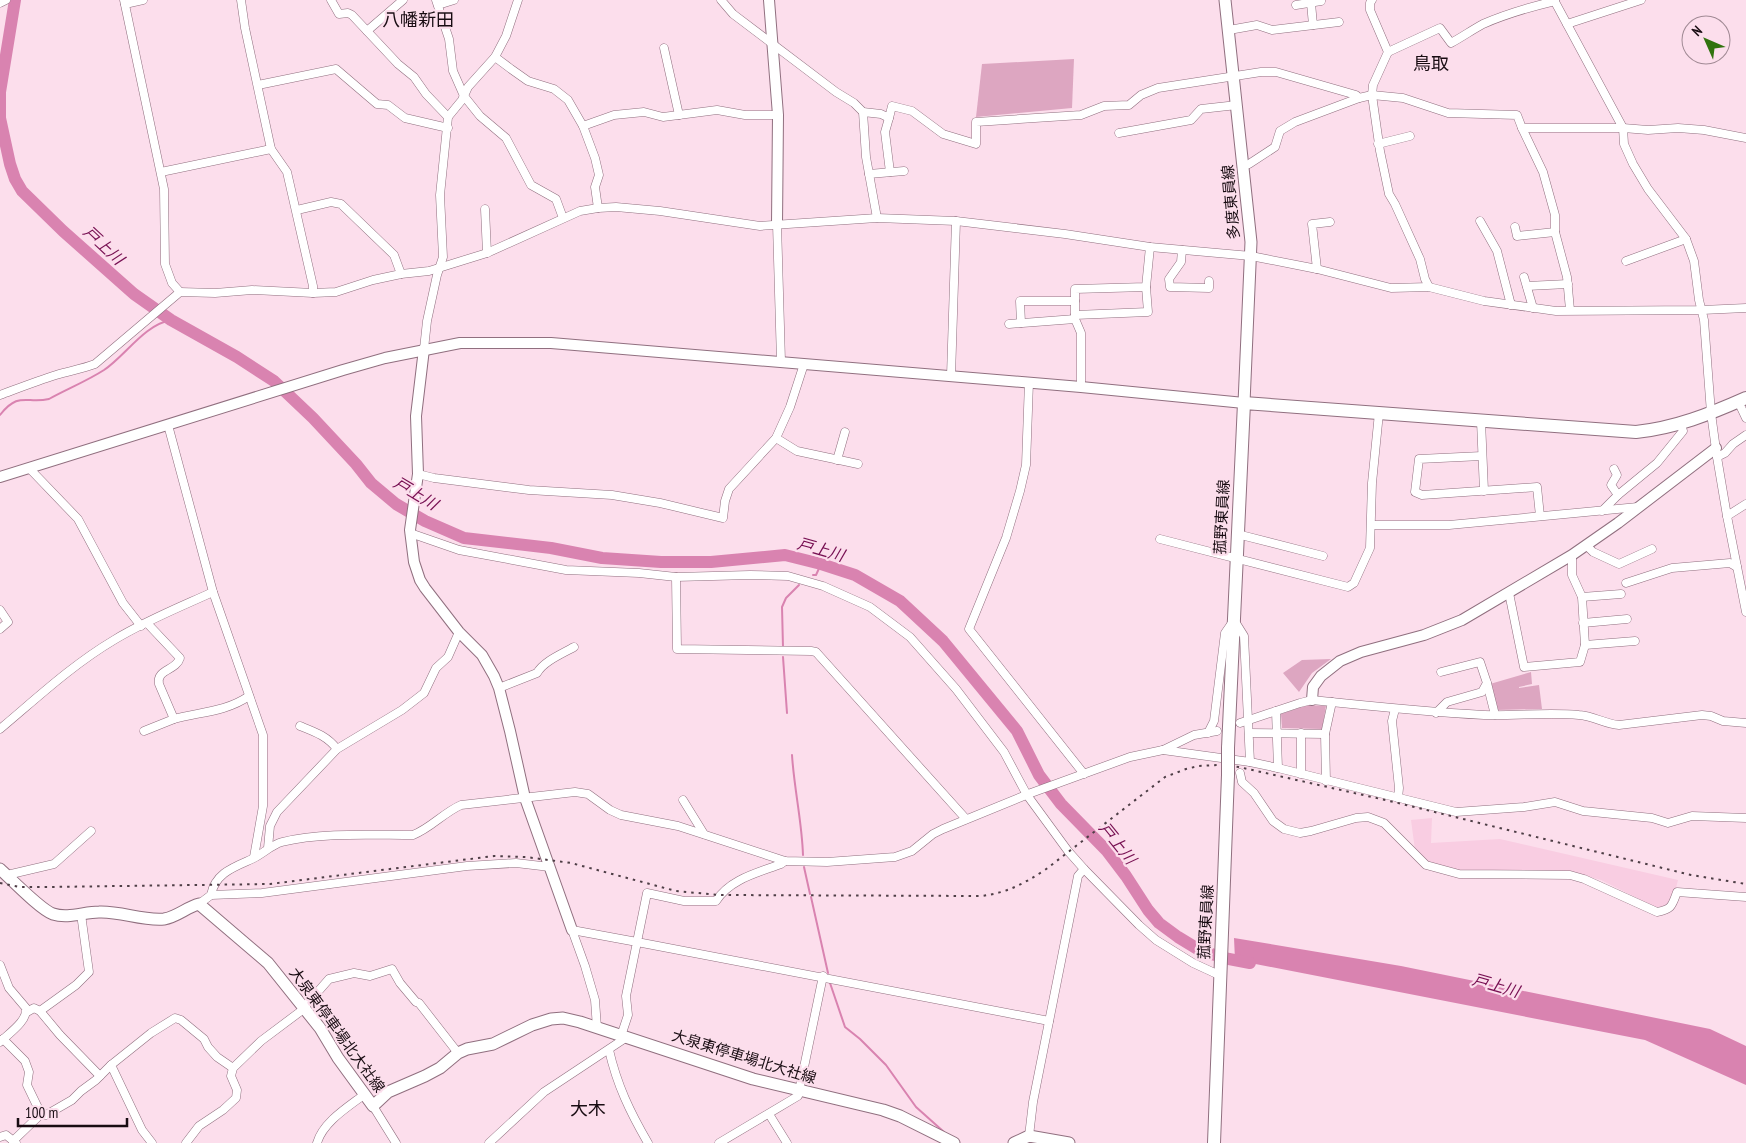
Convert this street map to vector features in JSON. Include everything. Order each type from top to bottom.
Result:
[{"type":"main road","name":"多度東員線","points":[[1225,0],[1251,256],[1244,360],[1244,403]]},
{"type":"main road","points":[[1244,403],[1636,432],[1681,424],[1742,400]]},
{"type":"main road","name":"菰野東員線","points":[[1214,1143],[1222,923],[1234,774],[1228,748],[1244,403]]},
{"type":"main road","points":[[3,872],[50,912],[66,915],[100,912],[165,919],[199,904]]},
{"type":"main road","name":"大泉東停車場北大社線","points":[[199,904],[263,958],[320,1028],[338,1058],[373,1106],[388,1092],[440,1068],[458,1053],[467,1049],[493,1044],[532,1024],[551,1019],[568,1019],[753,1079],[883,1110],[900,1116],[952,1143]]},
{"type":"main road","points":[[1014,1143],[1030,1136],[1069,1143]]},
{"type":"street","points":[[0,3],[6,0]]},
{"type":"street","points":[[143,0],[125,2],[161,172],[165,201],[165,264],[172,283],[180,292]]},
{"type":"street","points":[[241,0],[245,28],[272,149],[288,172],[313,286],[312,293]]},
{"type":"street","points":[[331,0],[339,14],[352,15],[398,64],[414,77],[426,94],[448,117]]},
{"type":"street","points":[[367,31],[403,0]]},
{"type":"street","points":[[454,0],[437,3],[449,39],[453,71],[464,96],[480,116],[508,141],[531,185],[556,199],[563,218]]},
{"type":"street","points":[[518,0],[506,36],[496,57],[473,82],[462,100],[448,117],[440,195],[443,257],[437,275],[427,322],[416,416],[418,474],[410,531],[412,552],[420,580],[459,632],[482,655],[499,688],[525,798],[586,966],[595,1000],[597,1028]]},
{"type":"street","points":[[721,0],[733,14],[836,92],[854,103],[863,112],[881,114],[889,118]]},
{"type":"street","points":[[769,0],[778,115],[777,224],[781,361]]},
{"type":"street","points":[[1372,0],[1370,10],[1388,52]]},
{"type":"street","points":[[1430,287],[1425,279],[1420,259],[1389,194],[1378,144],[1372,95],[1374,85],[1388,52],[1440,28],[1451,43],[1481,25],[1518,10],[1555,0],[1624,128],[1624,144],[1638,172],[1648,189],[1686,239],[1694,261],[1702,310],[1711,413],[1727,516],[1746,612]]},
{"type":"street","points":[[1567,24],[1641,0]]},
{"type":"street","points":[[1296,5],[1321,1]]},
{"type":"street","points":[[1311,3],[1313,25]]},
{"type":"street","points":[[1228,30],[1257,25],[1272,30],[1339,22]]},
{"type":"street","points":[[664,48],[679,115]]},
{"type":"street","points":[[496,57],[528,81],[546,86],[563,95],[568,100],[591,144],[599,171],[595,187],[598,208]]},
{"type":"street","points":[[258,85],[336,69],[377,104],[388,105],[405,118],[448,128]]},
{"type":"street","points":[[890,172],[884,132],[892,106],[912,111],[943,134],[976,144],[976,122],[1081,115],[1104,106],[1129,105],[1141,95],[1158,88],[1261,72],[1276,72],[1356,95],[1359,98]]},
{"type":"street","points":[[1243,166],[1275,147],[1280,132],[1295,122],[1372,95],[1403,98],[1448,113],[1517,115],[1543,172],[1555,215],[1555,232],[1568,284],[1570,310]]},
{"type":"street","points":[[1120,133],[1191,120],[1201,109],[1237,105]]},
{"type":"street","points":[[583,126],[614,115],[644,112],[663,117],[717,110],[745,114],[778,115]]},
{"type":"street","points":[[863,112],[869,174],[877,218]]},
{"type":"street","points":[[1522,128],[1624,128],[1648,130],[1678,128],[1704,130],[1746,138]]},
{"type":"street","points":[[1378,144],[1410,136]]},
{"type":"street","points":[[161,172],[272,149]]},
{"type":"street","points":[[869,174],[904,171]]},
{"type":"street","points":[[297,210],[331,202],[341,204],[394,255],[402,274]]},
{"type":"street","points":[[0,396],[95,364],[180,292],[215,293],[252,290],[312,293],[336,292],[373,280],[429,271],[487,253],[580,212],[616,207],[660,211],[760,226],[877,218],[956,221],[1065,234],[1150,247],[1251,256],[1317,268],[1391,288],[1430,287],[1484,301],[1533,308],[1570,310],[1746,308]]},
{"type":"street","points":[[485,209],[487,253]]},
{"type":"street","points":[[1304,219],[1312,224],[1330,222]]},
{"type":"street","points":[[951,376],[956,221]]},
{"type":"street","points":[[1480,221],[1497,251],[1511,305]]},
{"type":"street","points":[[1312,224],[1317,268]]},
{"type":"street","points":[[1515,227],[1517,236],[1555,232]]},
{"type":"street","points":[[1626,261],[1686,239]]},
{"type":"street","points":[[1009,324],[1148,312],[1146,287],[1150,247]]},
{"type":"street","points":[[1182,250],[1180,262],[1169,279],[1170,287],[1209,288],[1210,281]]},
{"type":"street","points":[[1524,277],[1533,308]]},
{"type":"street","points":[[1527,286],[1568,284]]},
{"type":"street","points":[[1081,387],[1080,333],[1075,317],[1075,289],[1146,287]]},
{"type":"street","points":[[1021,323],[1020,301],[1075,301]]},
{"type":"street","points":[[0,477],[386,358],[460,343],[551,343],[1029,382],[1244,403]]},
{"type":"street","points":[[418,474],[434,478],[529,490],[612,494],[723,518],[725,501],[730,488],[776,438],[790,407],[804,364]]},
{"type":"street","points":[[1029,382],[1026,465],[1020,491],[1006,538],[969,629],[1082,775]]},
{"type":"street","points":[[1742,400],[1746,418]]},
{"type":"street","points":[[1160,539],[1348,587],[1354,583],[1370,548],[1372,483],[1379,413]]},
{"type":"street","points":[[1481,421],[1484,491]]},
{"type":"street","points":[[1602,511],[1618,495],[1657,463],[1683,431],[1681,424]]},
{"type":"street","points":[[168,425],[213,592],[261,728],[264,743],[262,813],[254,857]]},
{"type":"street","points":[[837,460],[845,432]]},
{"type":"street","points":[[1312,700],[1313,687],[1320,676],[1340,661],[1361,652],[1424,636],[1462,620],[1586,546],[1638,507],[1717,453],[1725,453],[1733,444],[1746,435]]},
{"type":"street","points":[[776,438],[797,450],[858,464]]},
{"type":"street","points":[[1482,456],[1418,459],[1415,492],[1422,495],[1538,487],[1540,516]]},
{"type":"street","points":[[29,468],[78,519],[123,604],[180,658],[177,664],[161,674],[158,679],[174,719]]},
{"type":"street","points":[[1614,468],[1617,475],[1612,485],[1618,495]]},
{"type":"street","points":[[1727,516],[1746,504]]},
{"type":"street","points":[[1372,524],[1449,525],[1638,507]]},
{"type":"street","points":[[410,531],[459,550],[559,569],[676,577],[788,576],[823,586],[870,607],[910,637],[956,689],[1004,752],[1029,794],[1068,851],[1084,869],[1156,940],[1193,963],[1220,971]]},
{"type":"street","points":[[1237,534],[1323,556]]},
{"type":"street","points":[[1586,546],[1593,552],[1619,564],[1652,549]]},
{"type":"street","points":[[1509,592],[1524,667],[1577,663],[1582,658],[1585,645],[1582,597],[1572,576],[1572,555]]},
{"type":"street","points":[[1626,583],[1672,568],[1730,564],[1737,567]]},
{"type":"street","points":[[676,577],[677,649],[816,652],[966,819]]},
{"type":"street","points":[[0,729],[70,670],[115,639],[213,592]]},
{"type":"street","points":[[1582,597],[1621,594]]},
{"type":"street","points":[[0,610],[8,622],[0,629]]},
{"type":"street","points":[[1583,623],[1627,619]]},
{"type":"street","points":[[1208,733],[1214,722],[1225,633],[1234,620],[1244,636],[1244,722],[1249,733],[1250,762]]},
{"type":"street","points":[[268,848],[270,826],[277,812],[337,749],[402,710],[424,693],[436,668],[448,657],[459,632]]},
{"type":"street","points":[[1585,645],[1635,641]]},
{"type":"street","points":[[499,688],[537,673],[558,656],[574,647]]},
{"type":"street","points":[[1441,672],[1480,662],[1495,715]]},
{"type":"street","points":[[1436,713],[1447,702],[1482,692],[1487,682]]},
{"type":"street","points":[[144,731],[195,713],[210,713],[249,696]]},
{"type":"street","points":[[1244,722],[1312,700],[1436,713],[1581,715],[1595,717],[1609,724],[1619,725],[1702,715],[1724,721],[1746,723]]},
{"type":"street","points":[[1326,781],[1325,734],[1332,702]]},
{"type":"street","points":[[1395,709],[1392,721],[1399,788],[1398,798]]},
{"type":"street","points":[[1276,711],[1278,768]]},
{"type":"street","points":[[300,726],[320,733],[330,740],[337,749]]},
{"type":"street","points":[[199,904],[211,895],[216,881],[222,875],[236,865],[282,842],[314,837],[413,835],[424,831],[447,811],[461,805],[560,793],[584,793],[621,816],[678,826],[785,861],[827,862],[904,855],[922,844],[933,834],[1029,794],[1130,757],[1163,750],[1194,735],[1217,731]]},
{"type":"street","points":[[1249,733],[1325,734]]},
{"type":"street","points":[[1301,733],[1301,774]]},
{"type":"street","points":[[1163,750],[1250,762],[1456,812],[1524,807],[1555,802],[1583,811],[1652,818],[1668,823],[1692,816],[1746,818]]},
{"type":"street","points":[[1234,774],[1254,793],[1273,821],[1284,829],[1300,833],[1356,818],[1368,817],[1384,823],[1426,864],[1446,871],[1459,874],[1570,875],[1584,879],[1657,912],[1668,910],[1672,906],[1677,892],[1746,897]]},
{"type":"street","points":[[683,800],[704,834]]},
{"type":"street","points":[[3,872],[54,864],[91,831]]},
{"type":"street","points":[[488,1143],[544,1092],[609,1050],[624,1036],[628,1014],[626,996],[647,893],[684,901],[716,901],[721,892],[741,878],[785,861]]},
{"type":"street","points":[[211,895],[262,893],[467,866],[516,863],[550,867]]},
{"type":"street","points":[[1030,1136],[1033,1102],[1078,876],[1084,869]]},
{"type":"street","points":[[40,1011],[76,985],[89,972],[81,914]]},
{"type":"street","points":[[572,930],[822,976],[1049,1021]]},
{"type":"street","points":[[0,965],[8,988],[26,1008],[27,1012],[25,1018],[2,1040],[25,1061],[29,1072],[27,1085],[42,1114]]},
{"type":"street","points":[[186,1143],[199,1126],[223,1110],[236,1098],[237,1090],[231,1076],[233,1068],[249,1051],[301,1011],[303,1006],[329,978],[354,972],[370,976],[392,969],[400,983],[419,1003],[458,1053]]},
{"type":"street","points":[[720,1143],[798,1096],[822,976]]},
{"type":"street","points":[[27,1012],[34,1008],[40,1011],[60,1035],[100,1076]]},
{"type":"street","points":[[0,1137],[6,1135],[14,1142],[42,1114],[46,1115],[72,1100],[150,1033],[175,1018],[181,1020],[204,1039],[217,1058],[233,1068]]},
{"type":"street","points":[[609,1050],[614,1074],[629,1111],[648,1143]]},
{"type":"street","points":[[111,1065],[142,1130],[152,1143]]},
{"type":"street","points":[[317,1143],[321,1132],[365,1094]]},
{"type":"street","points":[[373,1106],[396,1143]]},
{"type":"street","points":[[769,1114],[786,1143]]},
{"type":"shaded area","points":[[1074,59],[1072,108],[976,117],[982,64]]},
{"type":"shaded area","points":[[1331,659],[1312,673],[1299,692],[1283,673],[1302,660]]},
{"type":"shaded area","points":[[1531,672],[1532,684],[1519,688],[1539,685],[1542,709],[1496,710],[1490,684]]},
{"type":"shaded area","points":[[1308,705],[1326,706],[1322,729],[1282,728],[1281,714]]},
{"type":"shaded area","points":[[1432,818],[1431,843],[1500,839],[1678,880],[1673,900],[1667,908],[1659,909],[1601,880],[1575,873],[1451,870],[1428,863],[1415,850],[1411,820]]},
{"type":"shaded area","points":[[1234,938],[1401,966],[1710,1029],[1746,1046],[1746,1085],[1645,1040],[1235,960]]},
{"type":"waterway","name":"戸上川","points":[[15,0],[0,92],[0,118],[10,164],[15,179],[22,191],[63,231],[134,294],[171,320],[237,357],[274,381],[313,418],[371,483],[396,504],[425,521],[464,538],[551,548],[602,558],[661,562],[711,562],[785,555],[855,575],[900,601],[943,641],[1017,731],[1039,775],[1061,804],[1107,851],[1159,923],[1201,951],[1250,963]]},
{"type":"waterway","points":[[0,415],[12,403],[23,400],[49,399],[91,378],[112,364],[152,328],[171,320]]},
{"type":"waterway","points":[[813,575],[816,575],[821,564]]},
{"type":"waterway","points":[[783,647],[782,607],[786,598],[799,585]]},
{"type":"waterway","points":[[783,657],[787,713]]},
{"type":"waterway","points":[[792,755],[803,855]]},
{"type":"waterway","points":[[804,867],[810,894]]},
{"type":"waterway","points":[[811,897],[828,973]]},
{"type":"waterway","points":[[830,983],[845,1027],[886,1065],[916,1107],[944,1132]]},
{"type":"railway","points":[[0,883],[20,887],[270,884],[494,856],[526,857],[571,863],[676,891],[719,895],[981,896],[999,893],[1014,887],[1045,870],[1165,777],[1186,769],[1217,765],[1239,767],[1394,802],[1691,875],[1746,884]]},
{"type":"district","name":"八幡新田","points":[[418,20]]},
{"type":"district","name":"鳥取","points":[[1431,64]]},
{"type":"district","name":"大木","points":[[588,1109]]}]
